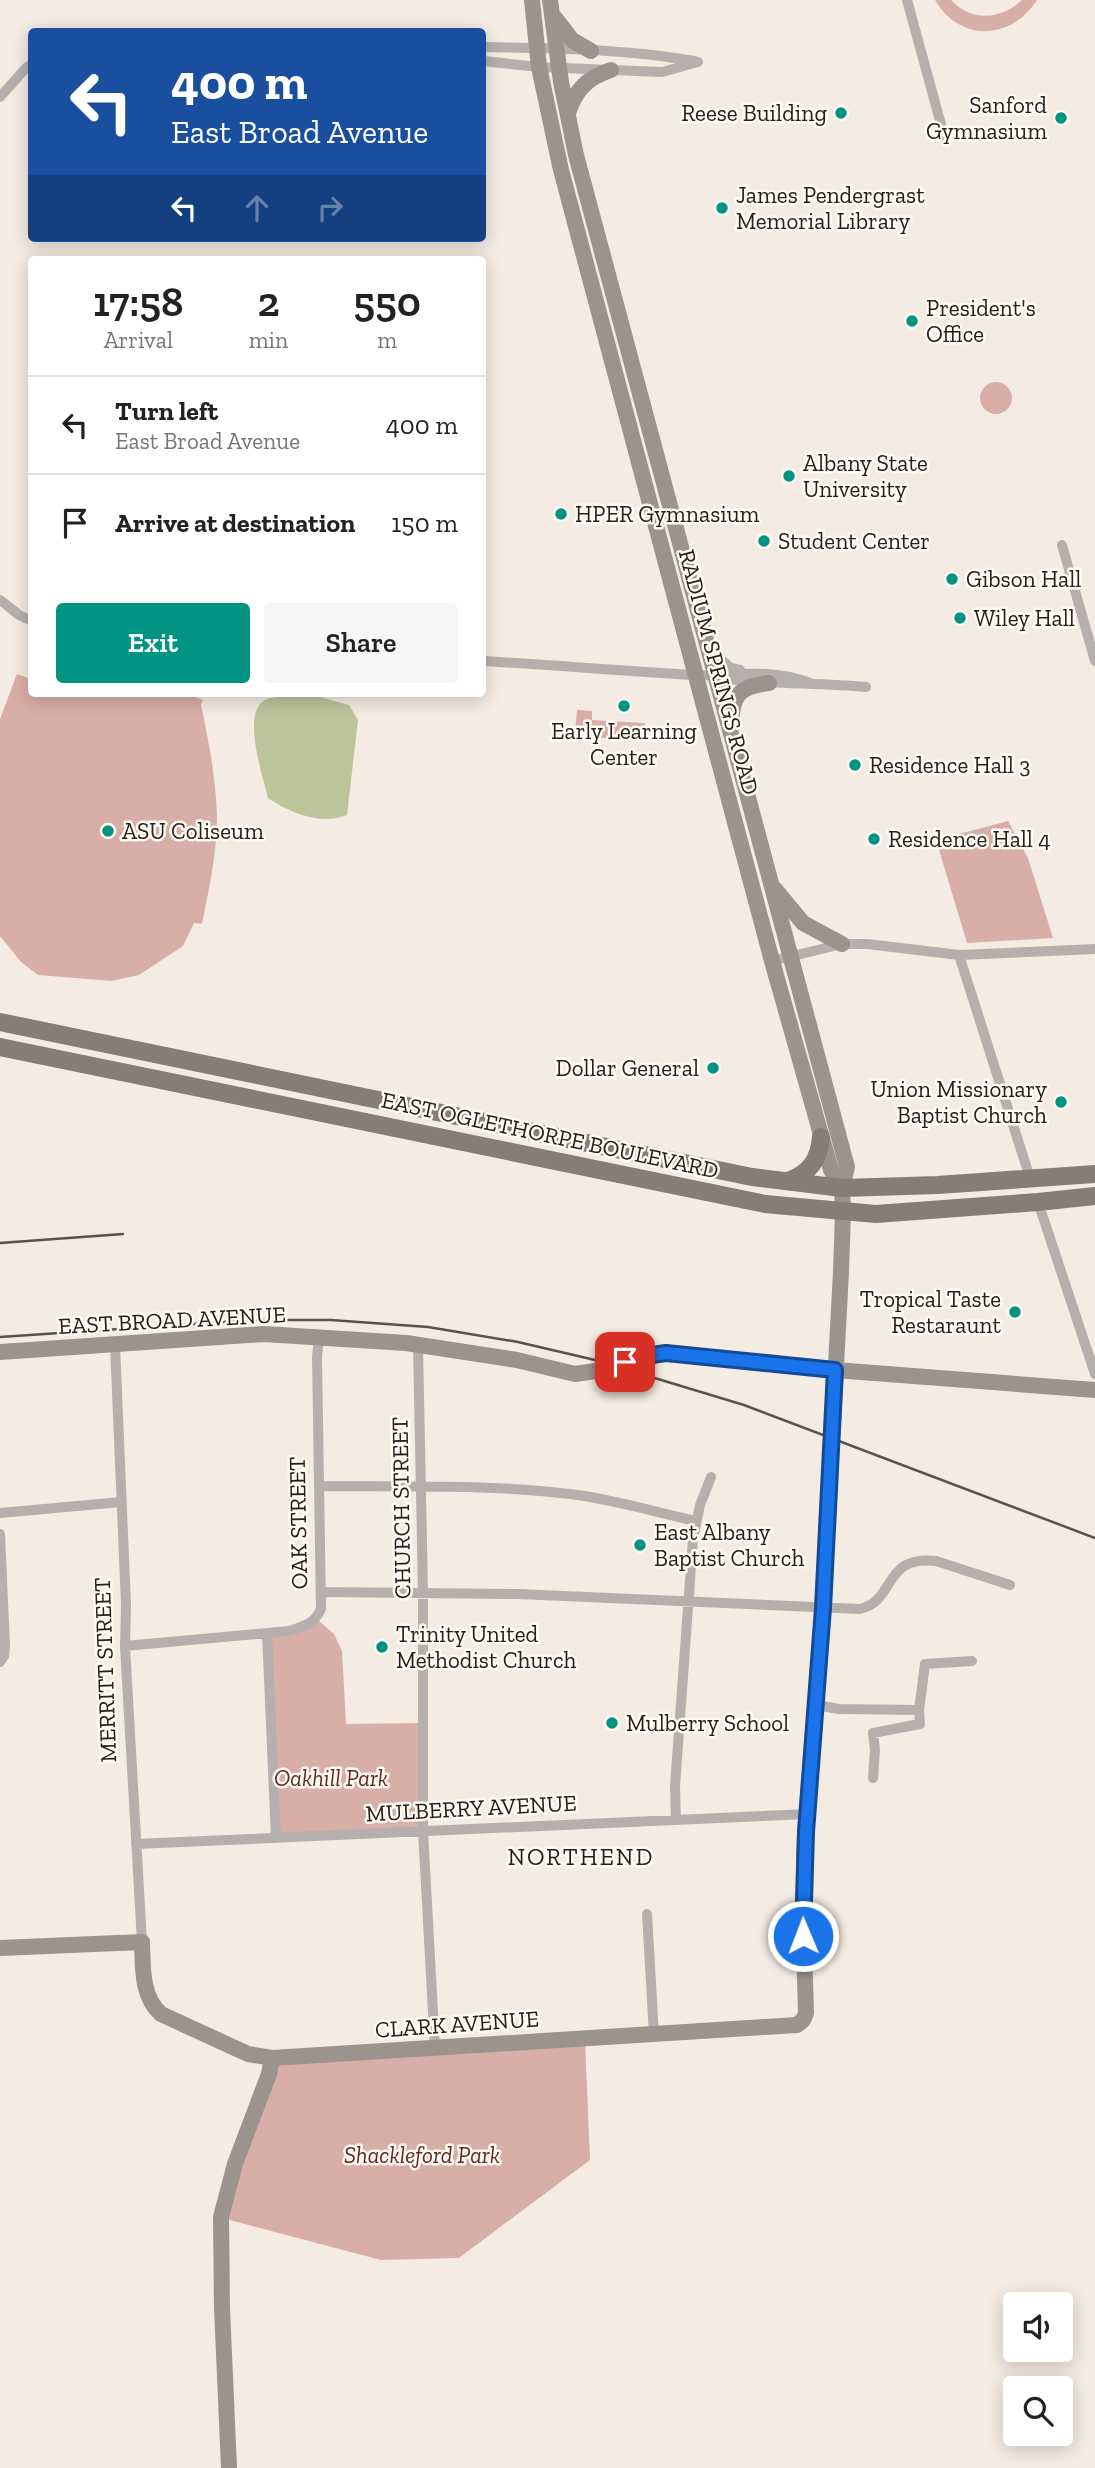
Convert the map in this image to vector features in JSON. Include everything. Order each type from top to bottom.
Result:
[{"type":"main road","name":"RADIUM SPRINGS ROAD","points":[[532,0],[536,48],[558,159],[628,419],[708,676],[731,737],[847,1167],[842,1188],[823,1608],[803,1911],[806,2013],[803,2021],[790,2026]]},
{"type":"main road","name":"RADIUM SPRINGS ROAD","points":[[551,6],[567,115],[576,155],[705,645],[708,676],[772,961],[821,1138],[831,1170],[842,1188]]},
{"type":"main road","points":[[551,6],[564,33],[590,51]]},
{"type":"main road","points":[[567,115],[573,99],[584,83],[611,70]]},
{"type":"main road","points":[[731,737],[734,703],[740,693],[748,686],[769,683]]},
{"type":"main road","points":[[771,884],[803,923],[842,944]]},
{"type":"main road","name":"EAST OGLETHORPE BOULEVARD","points":[[0,1023],[452,1117],[786,1181],[842,1188],[938,1185],[1095,1174]]},
{"type":"main road","name":"EAST OGLETHORPE BOULEVARD","points":[[0,1047],[735,1199],[876,1214],[1095,1196]]},
{"type":"main road","points":[[786,1181],[805,1173],[812,1166],[820,1151],[821,1138]]},
{"type":"main road","points":[[1038,1202],[1051,1189],[1095,1181]]},
{"type":"main road","name":"EAST BROAD AVENUE","points":[[0,1352],[264,1334],[418,1345],[517,1360],[575,1374],[602,1370],[645,1356],[666,1353],[835,1370],[1095,1390]]},
{"type":"main road","points":[[0,1948],[142,1942]]},
{"type":"main road","name":"MERRITT STREET","points":[[142,1942],[147,1993]]},
{"type":"main road","name":"CLARK AVENUE","points":[[147,1993],[152,2005],[161,2014],[248,2054],[272,2058],[790,2026]]},
{"type":"main road","points":[[229,2468],[221,2217],[235,2164],[269,2074],[272,2058]]},
{"type":"street","points":[[907,0],[944,139]]},
{"type":"street","points":[[486,47],[664,56],[698,62],[662,72],[486,61]]},
{"type":"street","points":[[0,97],[28,67]]},
{"type":"street","points":[[1062,545],[1095,661]]},
{"type":"street","points":[[0,600],[28,619]]},
{"type":"street","points":[[705,645],[731,668],[784,674],[810,683]]},
{"type":"street","points":[[486,662],[708,676],[792,685],[810,683],[866,687]]},
{"type":"street","points":[[708,676],[750,672]]},
{"type":"street","points":[[772,961],[842,944],[867,944],[959,955],[1095,949]]},
{"type":"street","points":[[959,955],[1030,1178]]},
{"type":"street","points":[[1038,1202],[1095,1374]]},
{"type":"street","name":"OAK STREET","points":[[267,1633],[305,1626],[316,1619],[321,1609],[317,1357],[319,1337]]},
{"type":"street","name":"MERRITT STREET","points":[[115,1345],[126,1605],[125,1646],[142,1942]]},
{"type":"street","name":"CHURCH STREET","points":[[418,1345],[423,1593],[423,1831],[435,2048]]},
{"type":"street","points":[[676,1820],[675,1786],[687,1600],[696,1521],[711,1477]]},
{"type":"street","points":[[319,1486],[513,1489],[571,1494],[696,1521]]},
{"type":"street","points":[[0,1513],[121,1502]]},
{"type":"street","points":[[0,1534],[5,1646],[0,1662]]},
{"type":"street","points":[[321,1592],[687,1600],[860,1609],[876,1603],[896,1571],[903,1565],[923,1559],[936,1560],[1010,1585]]},
{"type":"street","points":[[125,1646],[267,1633],[276,1838]]},
{"type":"street","points":[[873,1778],[876,1750],[873,1733],[920,1724],[919,1710],[925,1664],[972,1661]]},
{"type":"street","points":[[816,1705],[839,1710],[919,1710]]},
{"type":"street","name":"MULBERRY AVENUE","points":[[136,1844],[808,1814]]},
{"type":"street","points":[[647,1914],[654,2035]]},
{"type":"green space","points":[[935,0],[951,0],[968,12],[986,16],[1005,12],[1022,0],[1037,0],[1014,23],[986,31],[958,24]]},
{"type":"green space","points":[[996,382],[1007,387],[1012,398],[1007,409],[996,414],[985,409],[980,398],[985,387]]},
{"type":"green space","name":"ASU Coliseum","points":[[17,674],[28,678],[28,697],[195,697],[203,700],[201,705],[212,761],[217,830],[202,924],[194,923],[183,946],[139,975],[111,981],[38,975],[21,962],[0,936],[0,719]]},
{"type":"green space","points":[[577,710],[592,711],[592,720],[645,723],[644,741],[591,737],[591,732],[575,731]]},
{"type":"green space","points":[[1008,821],[1028,858],[1053,938],[967,943],[936,840]]},
{"type":"green space","name":"Oakhill Park","points":[[318,1620],[334,1634],[342,1651],[346,1724],[422,1723],[422,1830],[277,1837],[269,1636]]},
{"type":"green space","name":"Shackleford Park","points":[[585,2040],[590,2160],[459,2258],[381,2260],[222,2218],[274,2060]]},
{"type":"shaded area","points":[[320,697],[349,705],[358,720],[347,815],[327,819],[306,816],[286,809],[268,798],[256,748],[254,721],[262,702],[271,698]]},
{"type":"railway","points":[[0,1243],[123,1234]]},
{"type":"railway","points":[[0,1337],[253,1320],[331,1320],[428,1327],[518,1342],[595,1360],[744,1405],[1095,1538]]},
{"type":"place","name":"Reese Building","points":[[841,113]]},
{"type":"place","name":"Sanford Gymnasium","points":[[1061,118]]},
{"type":"place","name":"James Pendergrast Memorial Library","points":[[722,208]]},
{"type":"place","name":"President's Office","points":[[912,321]]},
{"type":"place","name":"Albany State University","points":[[789,476]]},
{"type":"place","name":"HPER Gymnasium","points":[[561,514]]},
{"type":"place","name":"Student Center","points":[[764,541]]},
{"type":"place","name":"Gibson Hall","points":[[952,579]]},
{"type":"place","name":"Wiley Hall","points":[[960,618]]},
{"type":"place","name":"Early Learning Center","points":[[624,706]]},
{"type":"place","name":"Residence Hall 3","points":[[855,765]]},
{"type":"place","name":"ASU Coliseum","points":[[108,831]]},
{"type":"place","name":"Residence Hall 4","points":[[874,839]]},
{"type":"place","name":"Dollar General","points":[[713,1068]]},
{"type":"place","name":"Union Missionary Baptist Church","points":[[1061,1102]]},
{"type":"place","name":"Tropical Taste Restaraunt","points":[[1015,1312]]},
{"type":"place","name":"East Albany Baptist Church","points":[[640,1545]]},
{"type":"place","name":"Trinity United Methodist Church","points":[[382,1647]]},
{"type":"place","name":"Mulberry School","points":[[612,1723]]},
{"type":"district","name":"NORTHEND","points":[[581,1856]]},
{"type":"route","points":[[625,1362],[645,1356],[682,1353],[835,1370],[823,1608],[806,1832],[803,1936]]}]
